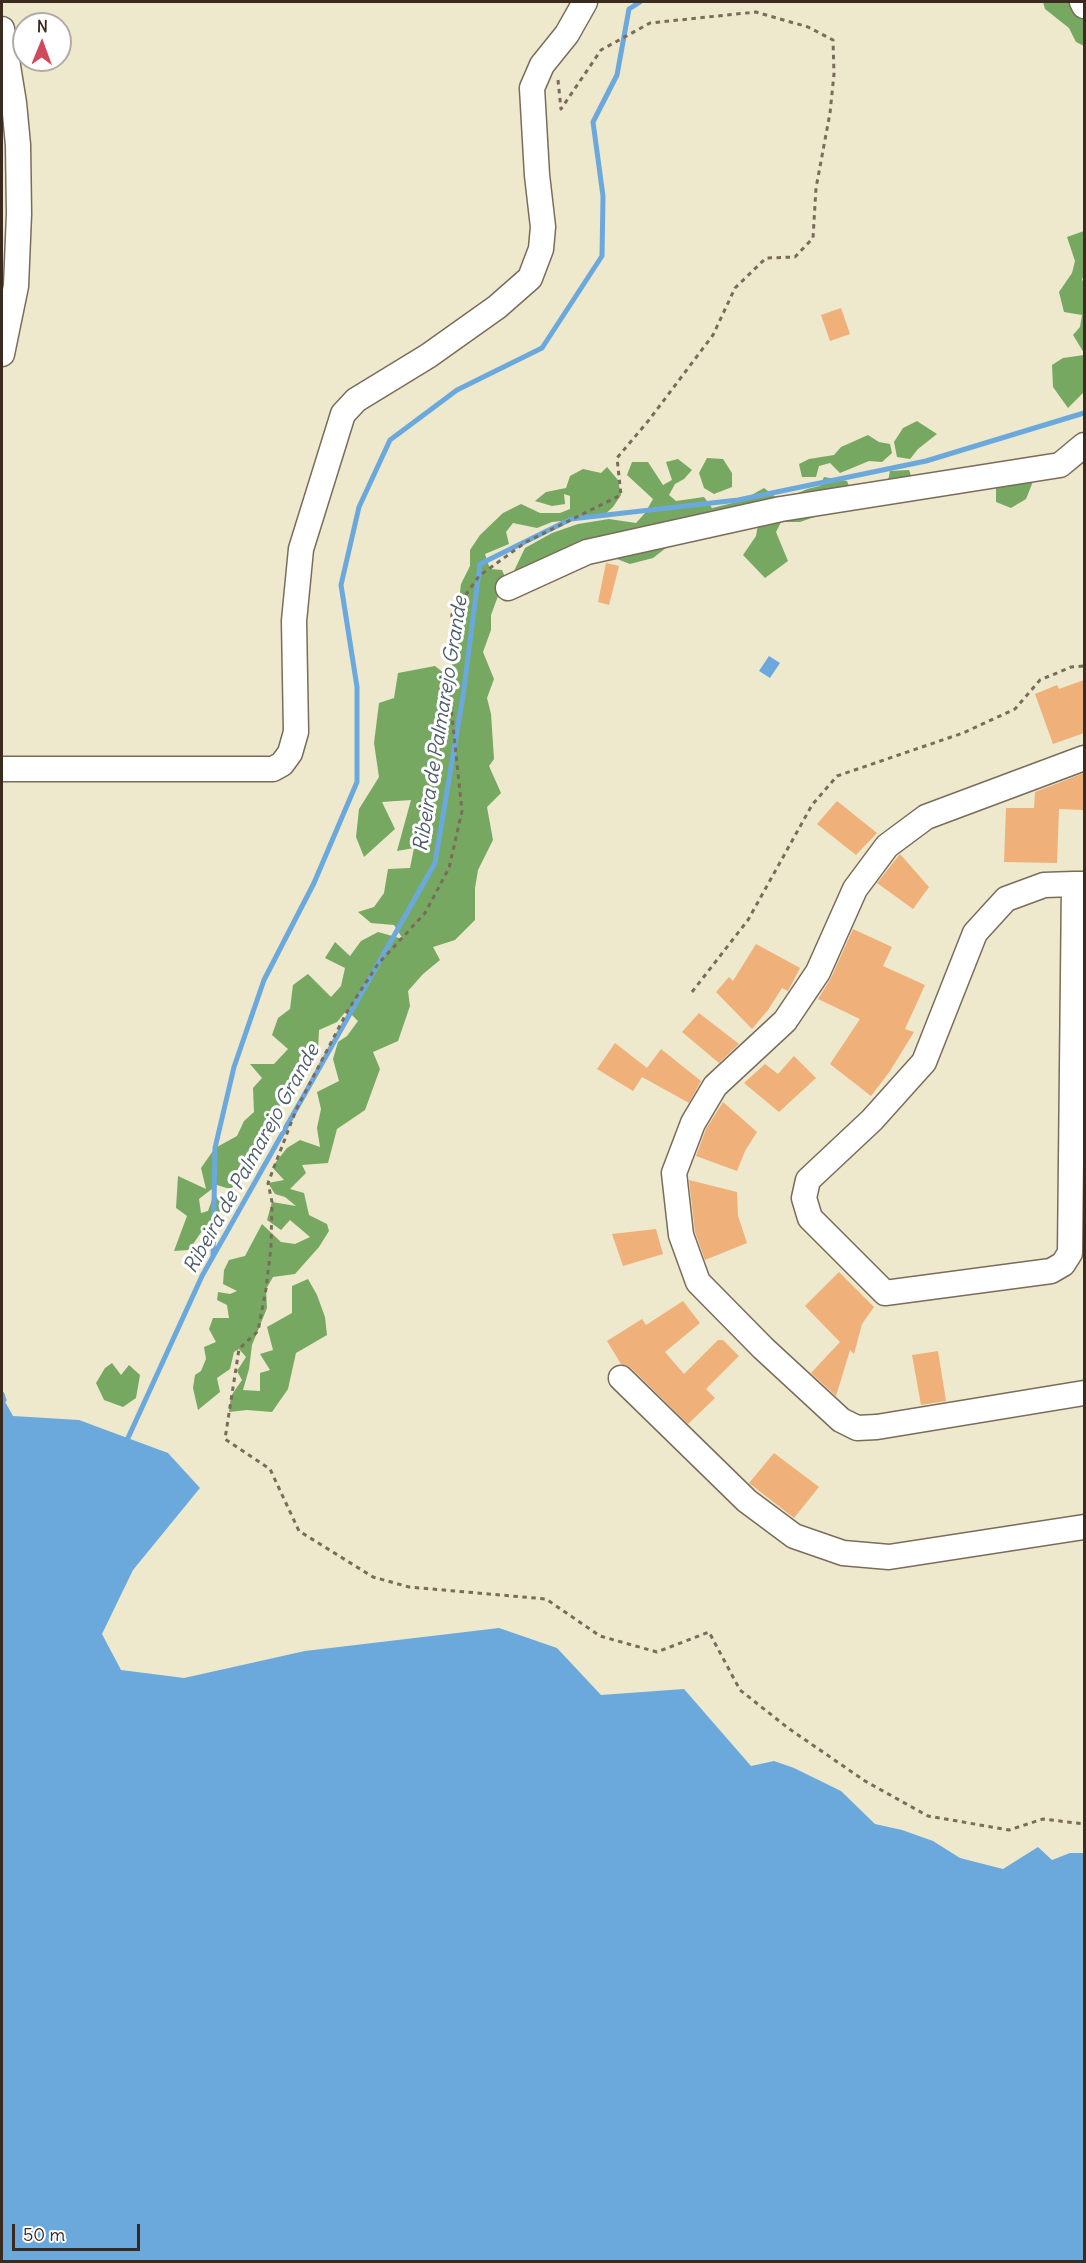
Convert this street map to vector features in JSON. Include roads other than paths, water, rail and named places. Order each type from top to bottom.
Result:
[{"type":"street","points":[[2,769],[273,769],[282,764],[290,753],[297,732],[294,621],[301,549],[343,414],[356,400],[436,350],[497,307],[530,278],[541,249],[543,227],[537,175],[532,88],[542,64],[567,34],[585,2]]},
{"type":"street","points":[[1082,2],[1084,6]]},
{"type":"street","points":[[2,29],[15,103],[19,214],[16,286],[2,354]]},
{"type":"street","points":[[508,588],[586,552],[781,509],[1060,465],[1084,445]]},
{"type":"street","points":[[1084,758],[926,817],[887,846],[855,889],[818,972],[785,1021],[715,1086],[693,1123],[674,1173],[681,1235],[698,1282],[763,1348],[841,1420],[857,1428],[877,1427],[1084,1393]]},
{"type":"street","points":[[1079,884],[1070,1253],[1063,1264],[1051,1271],[885,1293],[810,1218],[804,1198],[808,1180],[872,1120],[924,1062],[975,933],[1006,899],[1044,885],[1079,884]]},
{"type":"street","points":[[621,1378],[747,1501],[794,1536],[843,1553],[889,1557],[1084,1527]]},
{"type":"water","points":[[769,656],[780,663],[770,678],[759,671]]},
{"type":"water","points":[[4,1400],[13,1416],[79,1420],[168,1453],[200,1488],[133,1570],[102,1634],[121,1670],[184,1678],[305,1651],[499,1628],[557,1648],[601,1695],[684,1689],[751,1766],[774,1761],[794,1768],[841,1791],[875,1824],[902,1830],[933,1841],[960,1858],[1003,1869],[1038,1847],[1052,1860],[1070,1853],[1084,1853],[1084,2261],[2,2261],[2,1402]]},
{"type":"waterway","points":[[213,1257],[215,1148],[234,1067],[264,980],[314,883],[357,782],[357,687],[341,585],[359,507],[390,440],[457,390],[542,348],[602,256],[603,196],[593,122],[617,75],[629,9],[640,2]]},
{"type":"waterway","name":"Ribeira de Palmarejo Grande","points":[[128,1438],[202,1276],[435,863],[463,696],[480,564],[571,519],[738,500],[926,461],[1084,413]]},
{"type":"waterway","points":[[2,1394],[4,1400]]}]
